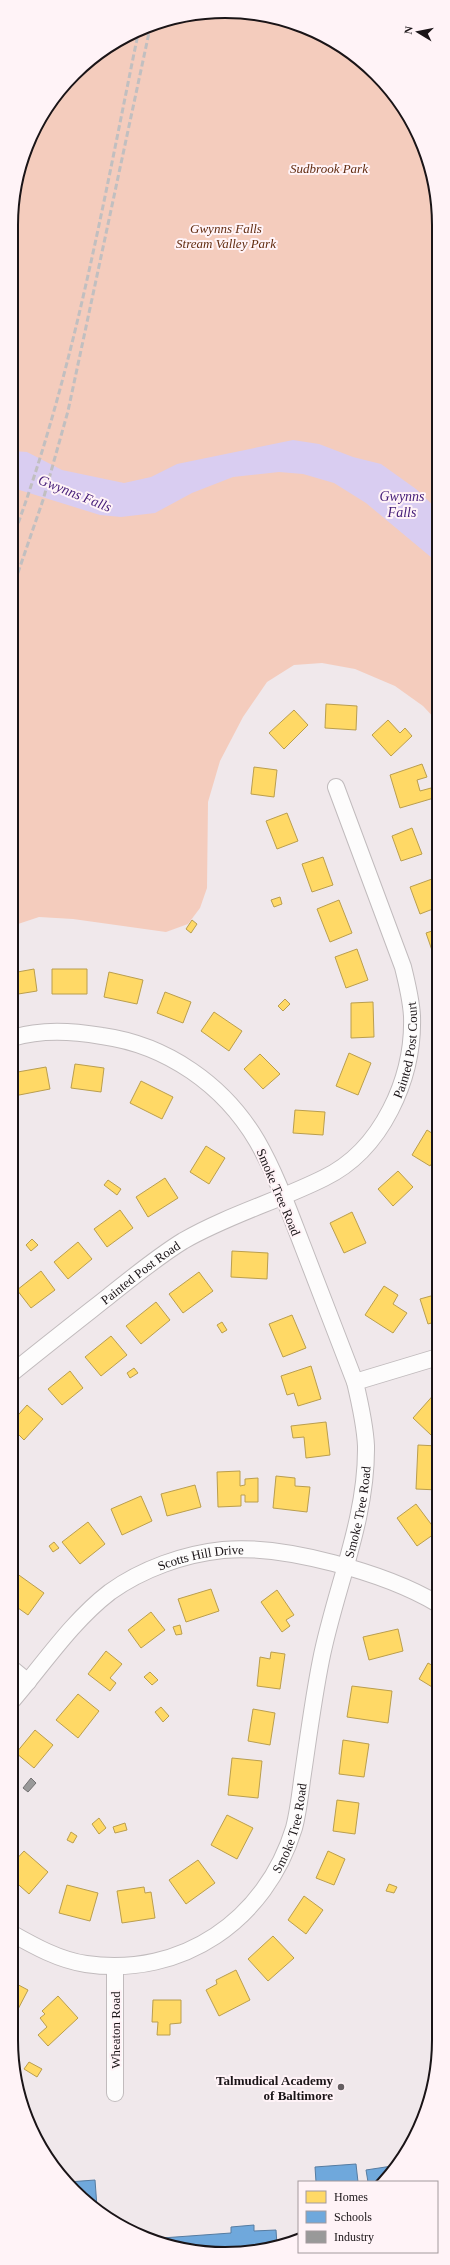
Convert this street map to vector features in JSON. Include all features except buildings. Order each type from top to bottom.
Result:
[{"type":"street","name":"Painted Post Court","points":[[283,1196],[325,1178],[348,1163],[365,1146],[381,1125],[397,1099],[405,1072],[411,1043],[412,1015],[403,967],[336,787]]},
{"type":"street","name":"Smoke Tree Road","points":[[18,1037],[47,1031],[79,1032],[115,1038],[144,1046],[172,1058],[210,1085],[242,1118],[257,1141],[283,1196],[355,1382],[362,1414],[366,1445],[365,1478],[358,1518],[320,1662],[294,1827],[283,1856],[268,1884],[248,1910],[229,1928],[206,1943],[181,1954],[153,1962],[115,1966],[84,1964],[58,1956],[18,1937]]},
{"type":"street","name":"Painted Post Road","points":[[18,1367],[152,1262],[184,1241],[226,1219],[283,1196]]},
{"type":"street","points":[[355,1382],[432,1359]]},
{"type":"street","name":"Scotts Hill Drive","points":[[18,1694],[75,1625],[97,1603],[129,1581],[170,1562],[199,1554],[224,1550],[274,1552],[346,1566],[403,1587],[432,1601]]},
{"type":"street","points":[[18,1674],[28,1682]]},
{"type":"street","name":"Wheaton Road","points":[[115,1966],[115,2093]]},
{"type":"green space","name":"Gwynns Falls Stream Valley Park","points":[[211,18],[239,18],[279,25],[317,39],[340,53],[361,69],[381,89],[397,110],[411,133],[425,171],[432,211],[432,716],[423,706],[395,686],[355,669],[322,663],[294,665],[267,682],[243,717],[220,761],[208,802],[207,888],[200,908],[188,924],[166,932],[73,919],[39,917],[18,924],[18,211],[25,171],[39,133],[53,110],[69,89],[99,61],[133,39],[171,25]]},
{"type":"water","name":"Gwynns Falls","points":[[293,440],[319,444],[353,457],[381,464],[416,489],[432,504],[432,558],[366,503],[334,483],[303,474],[279,472],[233,477],[192,493],[155,513],[121,517],[100,515],[18,490],[18,451],[27,452],[62,470],[124,483],[151,477],[177,464]]},
{"type":"railway","points":[[18,573],[43,500],[68,411],[149,33]]},
{"type":"railway","points":[[18,522],[52,416],[85,290],[137,37]]},
{"type":"place","name":"Talmudical Academy of Baltimore","points":[[341,2087]]},
{"type":"park label","name":"Sudbrook Park","points":[[329,168]]}]
